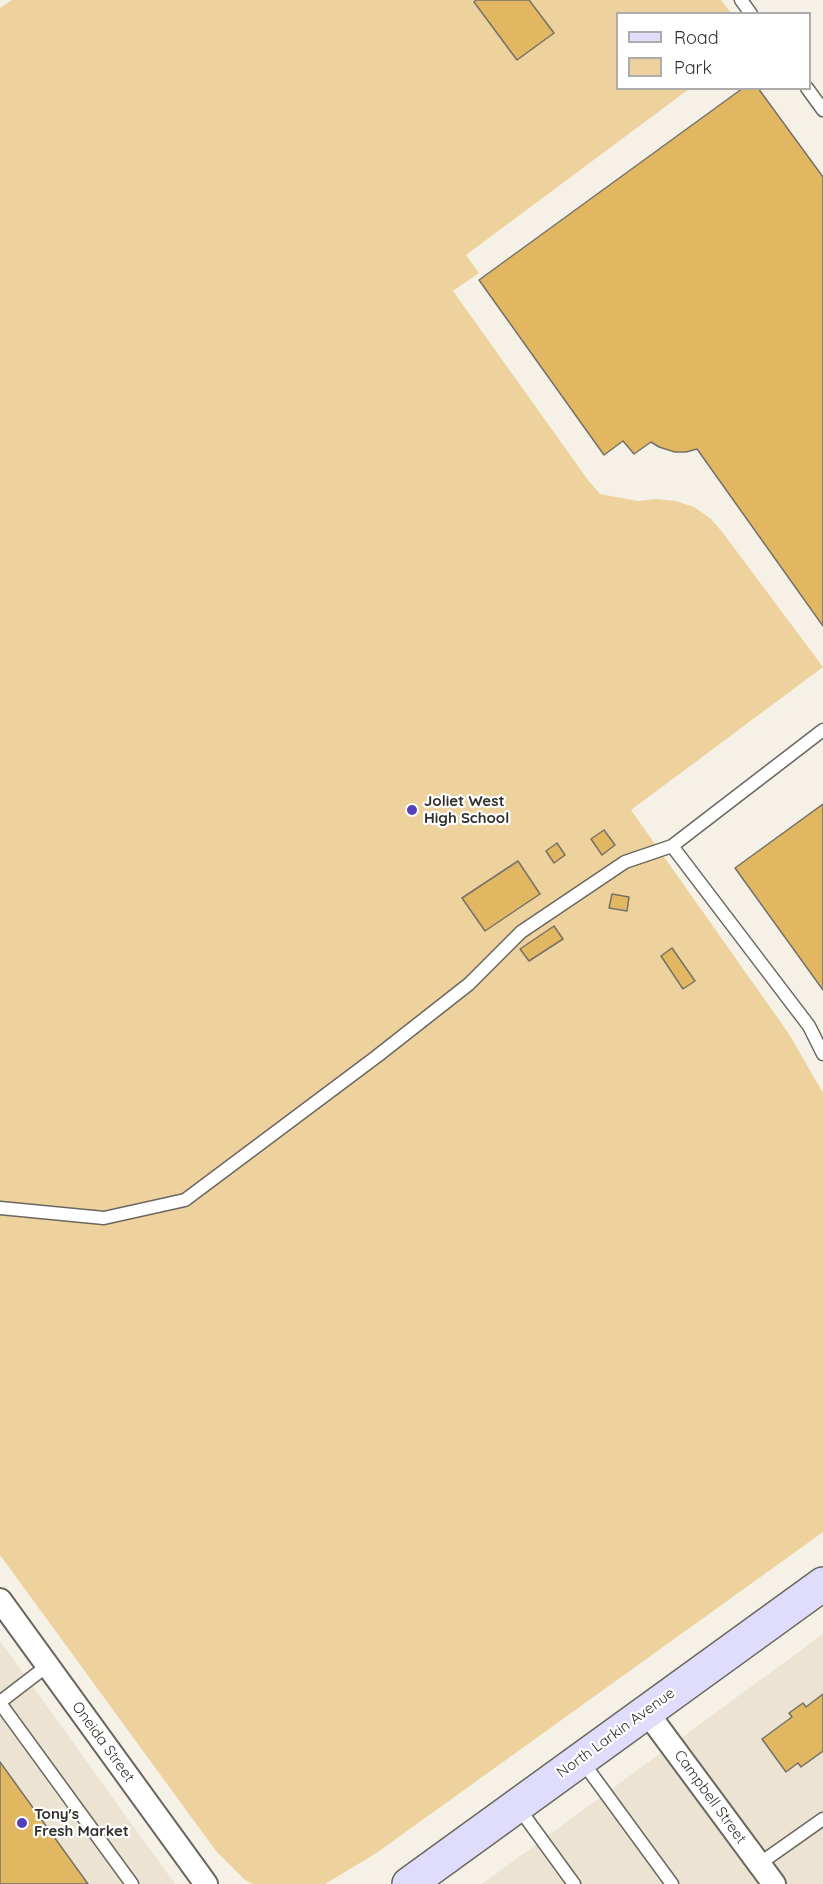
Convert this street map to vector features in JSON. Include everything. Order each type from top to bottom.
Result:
[{"type":"main road","name":"North Larkin Avenue","points":[[414,1883],[646,1711],[823,1584]]},
{"type":"street","name":"Oneida Street","points":[[0,1600],[206,1884]]},
{"type":"street","name":"Campbell Street","points":[[646,1711],[774,1884]]},
{"type":"lane","points":[[808,90],[823,110]]},
{"type":"lane","points":[[0,1208],[104,1218],[184,1200],[376,1057],[469,984],[521,932],[625,862],[672,846],[823,730]]},
{"type":"lane","points":[[672,846],[809,1026],[823,1054]]},
{"type":"lane","points":[[47,1666],[0,1702],[132,1884]]},
{"type":"lane","points":[[581,1759],[672,1884]]},
{"type":"lane","points":[[517,1806],[574,1884]]},
{"type":"lane","points":[[759,1864],[823,1819]]},
{"type":"shaded area","points":[[823,1634],[823,1884],[482,1884]]},
{"type":"shaded area","points":[[0,1641],[175,1884],[0,1884]]},
{"type":"green space","name":"Joliet West High School","points":[[12,0],[721,0],[730,12],[616,12],[616,90],[688,90],[466,255],[479,273],[453,291],[600,494],[638,501],[657,499],[676,501],[694,507],[711,519],[823,667],[631,810],[789,1034],[823,1093],[823,1532],[375,1854],[325,1884],[253,1884],[245,1880],[216,1851],[0,1555],[0,8]]},
{"type":"building","points":[[476,0],[529,0],[554,33],[517,60],[474,2]]},
{"type":"building","points":[[740,90],[759,90],[823,177],[823,626],[697,449],[675,452],[651,442],[634,454],[623,441],[604,455],[479,280]]},
{"type":"building","points":[[823,804],[823,990],[735,868]]},
{"type":"building","points":[[604,830],[615,845],[602,855],[591,839]]},
{"type":"building","points":[[557,843],[565,855],[554,863],[546,851]]},
{"type":"building","points":[[518,861],[540,894],[485,931],[462,898]]},
{"type":"building","points":[[612,894],[629,897],[627,911],[609,908]]},
{"type":"building","points":[[554,926],[563,939],[529,961],[520,949]]},
{"type":"building","points":[[672,948],[695,981],[683,989],[661,956]]},
{"type":"building","points":[[823,1694],[823,1751],[801,1767],[798,1763],[786,1772],[762,1739],[792,1717],[789,1713],[803,1703],[806,1707]]},
{"type":"building","name":"Tony's Fresh Market","points":[[0,1762],[88,1884],[0,1884]]},
{"type":"place","name":"Joliet West High School","points":[[412,810]]},
{"type":"place","name":"Tony's Fresh Market","points":[[22,1823]]}]
